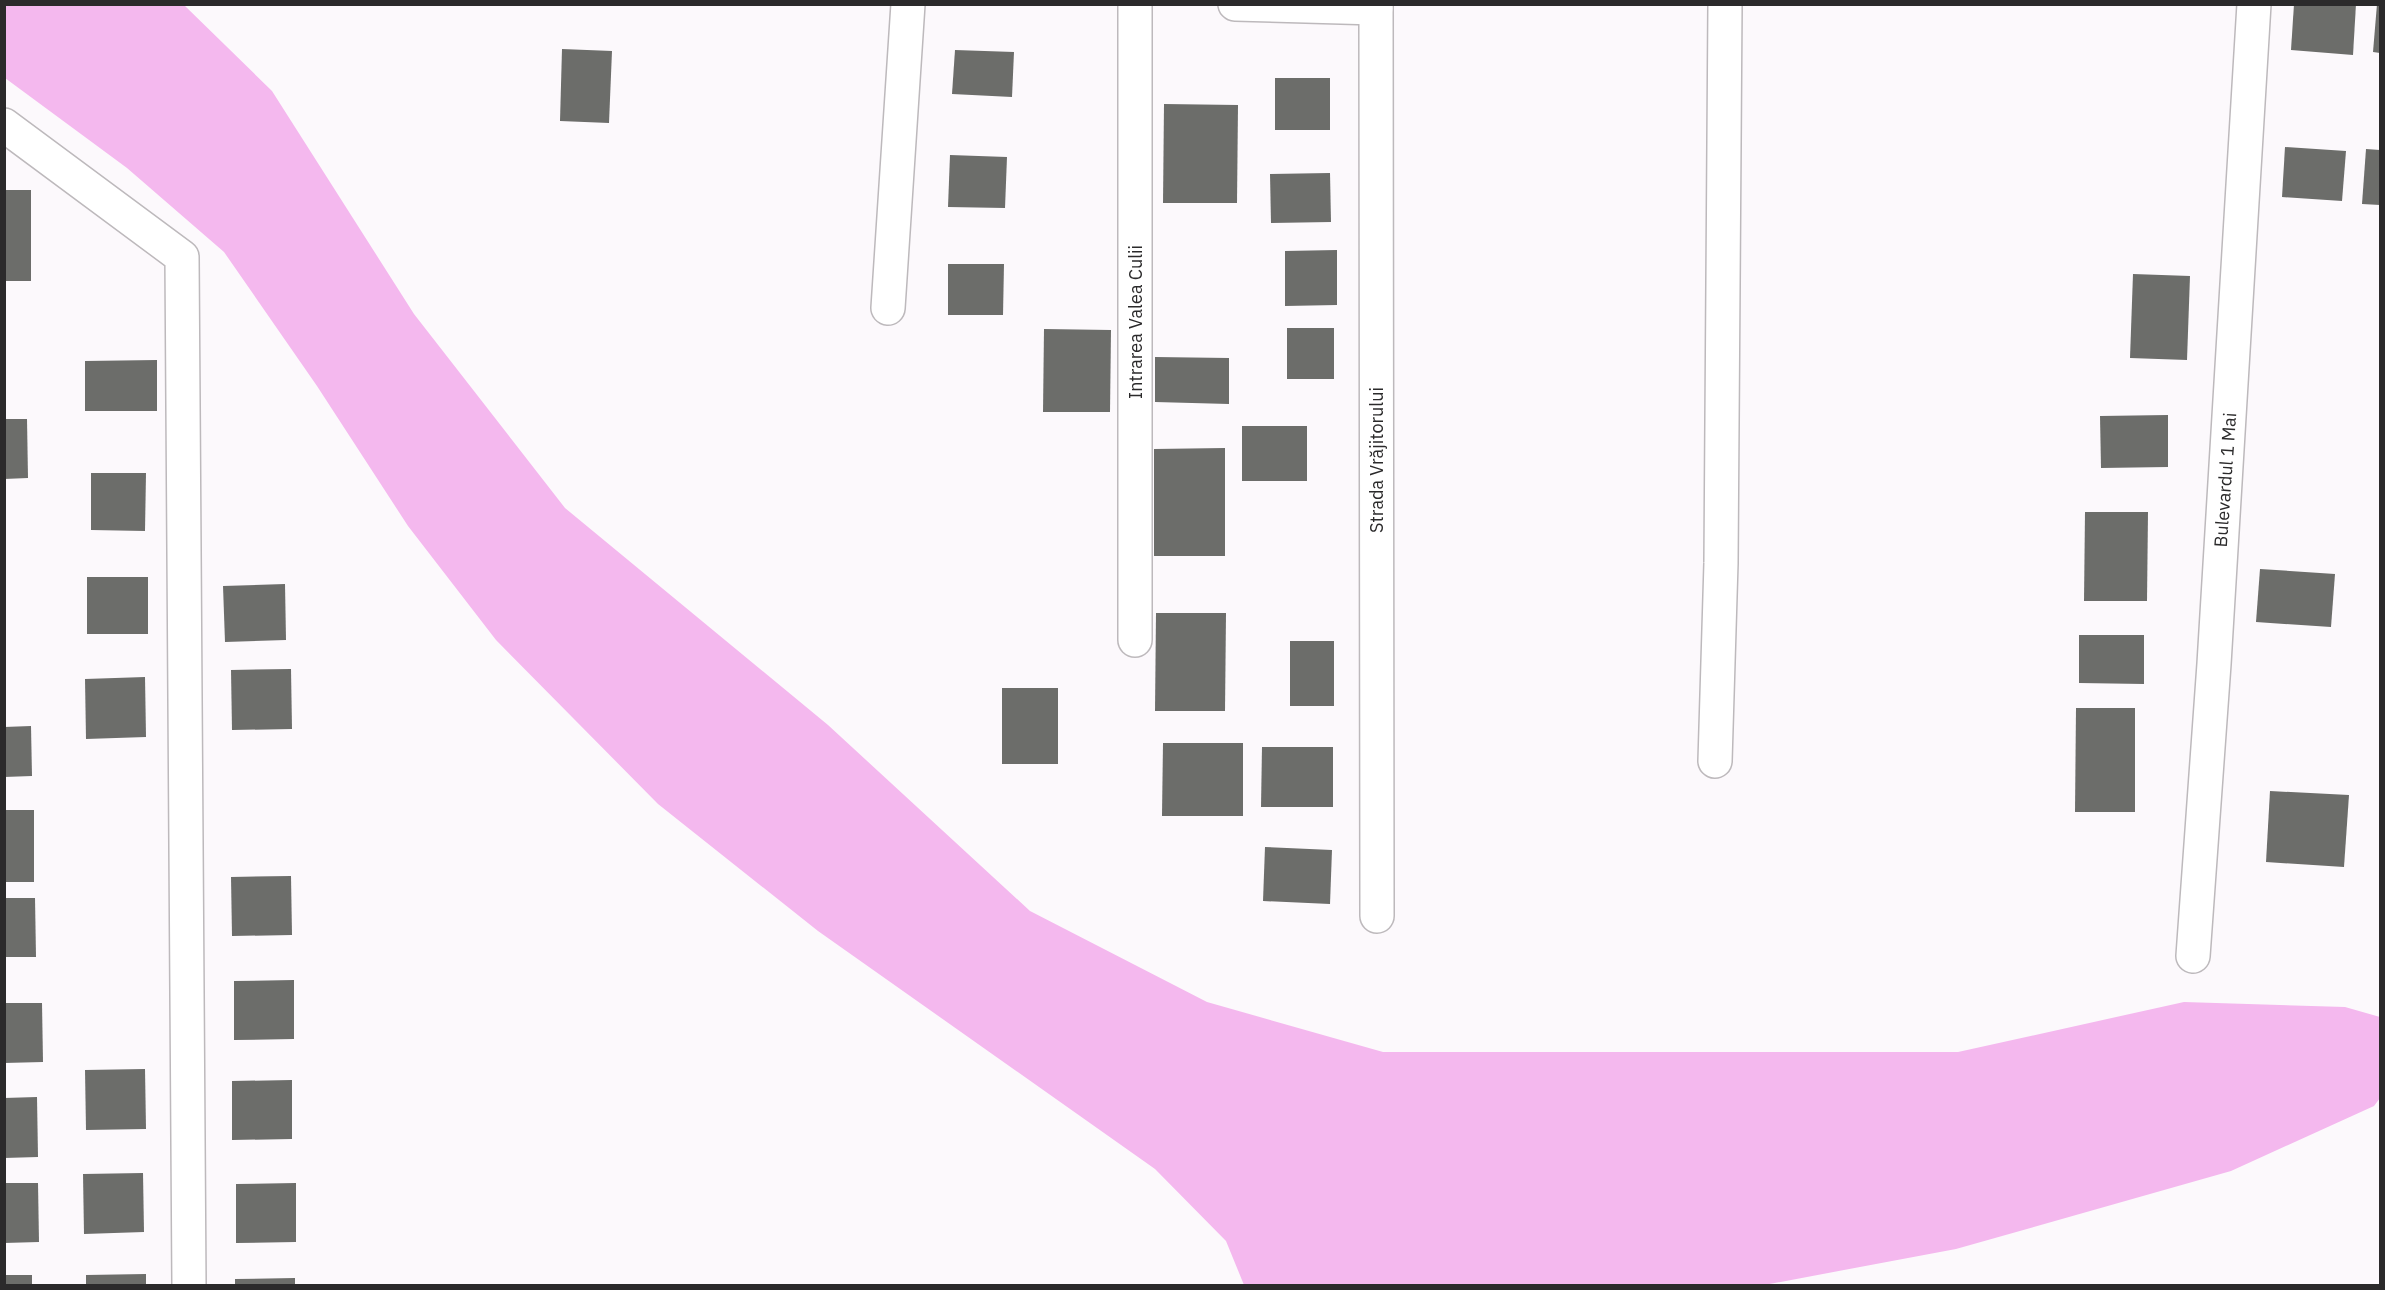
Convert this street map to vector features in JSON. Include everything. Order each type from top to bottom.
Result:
[{"type":"street","points":[[888,308],[908,4]]},
{"type":"street","name":"Intrarea Valea Culii","points":[[1135,4],[1135,640]]},
{"type":"street","points":[[1235,4],[1376,6]]},
{"type":"street","points":[[1715,761],[1721,563],[1725,4]]},
{"type":"street","name":"Bulevardul 1 Mai","points":[[2193,956],[2213,676],[2254,4]]},
{"type":"street","name":"Strada Vrăjitorului","points":[[1376,6],[1377,916]]},
{"type":"street","points":[[4,124],[182,257],[189,1286]]},
{"type":"shaded area","points":[[5,4],[184,5],[272,91],[414,314],[565,508],[828,725],[1030,911],[1207,1002],[1383,1052],[1958,1052],[2184,1002],[2345,1007],[2380,1017],[2380,1098],[2374,1106],[2231,1171],[1956,1249],[1764,1285],[1244,1285],[1226,1241],[1155,1169],[818,931],[658,804],[496,640],[408,526],[317,386],[224,252],[127,168],[5,78]]},
{"type":"building","points":[[2294,4],[2356,4],[2353,55],[2291,50]]},
{"type":"building","points":[[2377,4],[2380,4],[2380,53],[2373,52]]},
{"type":"building","points":[[562,49],[612,51],[609,123],[560,121]]},
{"type":"building","points":[[955,50],[1014,52],[1012,97],[952,94]]},
{"type":"building","points":[[1275,78],[1330,78],[1330,130],[1275,130]]},
{"type":"building","points":[[1164,104],[1238,105],[1237,203],[1163,203]]},
{"type":"building","points":[[2285,147],[2346,151],[2342,201],[2282,197]]},
{"type":"building","points":[[2366,149],[2380,150],[2380,205],[2362,204]]},
{"type":"building","points":[[950,155],[1007,157],[1005,208],[948,207]]},
{"type":"building","points":[[1330,173],[1331,222],[1271,223],[1270,174]]},
{"type":"building","points":[[4,190],[31,190],[31,281],[4,281]]},
{"type":"building","points":[[1337,250],[1337,305],[1285,306],[1285,251]]},
{"type":"building","points":[[948,264],[1004,264],[1003,315],[948,315]]},
{"type":"building","points":[[2133,274],[2190,276],[2187,360],[2130,358]]},
{"type":"building","points":[[1287,328],[1334,328],[1334,379],[1287,379]]},
{"type":"building","points":[[1044,329],[1111,330],[1110,412],[1043,412]]},
{"type":"building","points":[[1155,357],[1229,358],[1229,404],[1155,402]]},
{"type":"building","points":[[157,360],[157,411],[85,411],[85,361]]},
{"type":"building","points":[[2168,415],[2168,467],[2101,468],[2100,416]]},
{"type":"building","points":[[4,419],[27,419],[28,478],[4,479]]},
{"type":"building","points":[[1242,426],[1307,426],[1307,481],[1242,481]]},
{"type":"building","points":[[1225,448],[1225,556],[1154,556],[1154,449]]},
{"type":"building","points":[[91,473],[146,473],[145,531],[91,530]]},
{"type":"building","points":[[2085,512],[2148,512],[2147,601],[2084,601]]},
{"type":"building","points":[[2260,569],[2335,574],[2331,627],[2256,622]]},
{"type":"building","points":[[87,577],[148,577],[148,634],[87,634]]},
{"type":"building","points":[[285,584],[286,640],[225,642],[223,586]]},
{"type":"building","points":[[1156,613],[1226,613],[1225,711],[1155,711]]},
{"type":"building","points":[[2079,635],[2144,635],[2144,684],[2079,683]]},
{"type":"building","points":[[1290,641],[1334,641],[1334,706],[1290,706]]},
{"type":"building","points":[[291,669],[292,729],[232,730],[231,670]]},
{"type":"building","points":[[145,677],[146,737],[86,739],[85,679]]},
{"type":"building","points":[[1002,688],[1058,688],[1058,764],[1002,764]]},
{"type":"building","points":[[2076,708],[2135,708],[2135,812],[2075,812]]},
{"type":"building","points":[[31,726],[32,776],[4,777],[4,727]]},
{"type":"building","points":[[1163,743],[1243,743],[1243,816],[1162,816]]},
{"type":"building","points":[[1262,747],[1333,747],[1333,807],[1261,807]]},
{"type":"building","points":[[2270,791],[2349,795],[2344,867],[2266,862]]},
{"type":"building","points":[[4,810],[34,810],[34,882],[4,882]]},
{"type":"building","points":[[1265,847],[1332,850],[1330,904],[1263,901]]},
{"type":"building","points":[[291,876],[292,935],[232,936],[231,877]]},
{"type":"building","points":[[4,898],[35,898],[36,957],[4,957]]},
{"type":"building","points":[[294,980],[294,1039],[234,1040],[234,981]]},
{"type":"building","points":[[4,1003],[42,1003],[43,1062],[4,1063]]},
{"type":"building","points":[[145,1069],[146,1129],[86,1130],[85,1070]]},
{"type":"building","points":[[292,1080],[292,1139],[232,1140],[232,1081]]},
{"type":"building","points":[[37,1097],[38,1157],[4,1158],[4,1098]]},
{"type":"building","points":[[143,1173],[144,1232],[84,1234],[83,1174]]},
{"type":"building","points":[[4,1183],[38,1183],[39,1242],[4,1243]]},
{"type":"building","points":[[296,1183],[296,1242],[236,1243],[236,1184]]},
{"type":"building","points":[[146,1274],[146,1286],[86,1286],[86,1275]]},
{"type":"building","points":[[4,1275],[32,1275],[32,1286],[4,1286]]},
{"type":"building","points":[[295,1278],[295,1286],[235,1286],[235,1279]]}]
